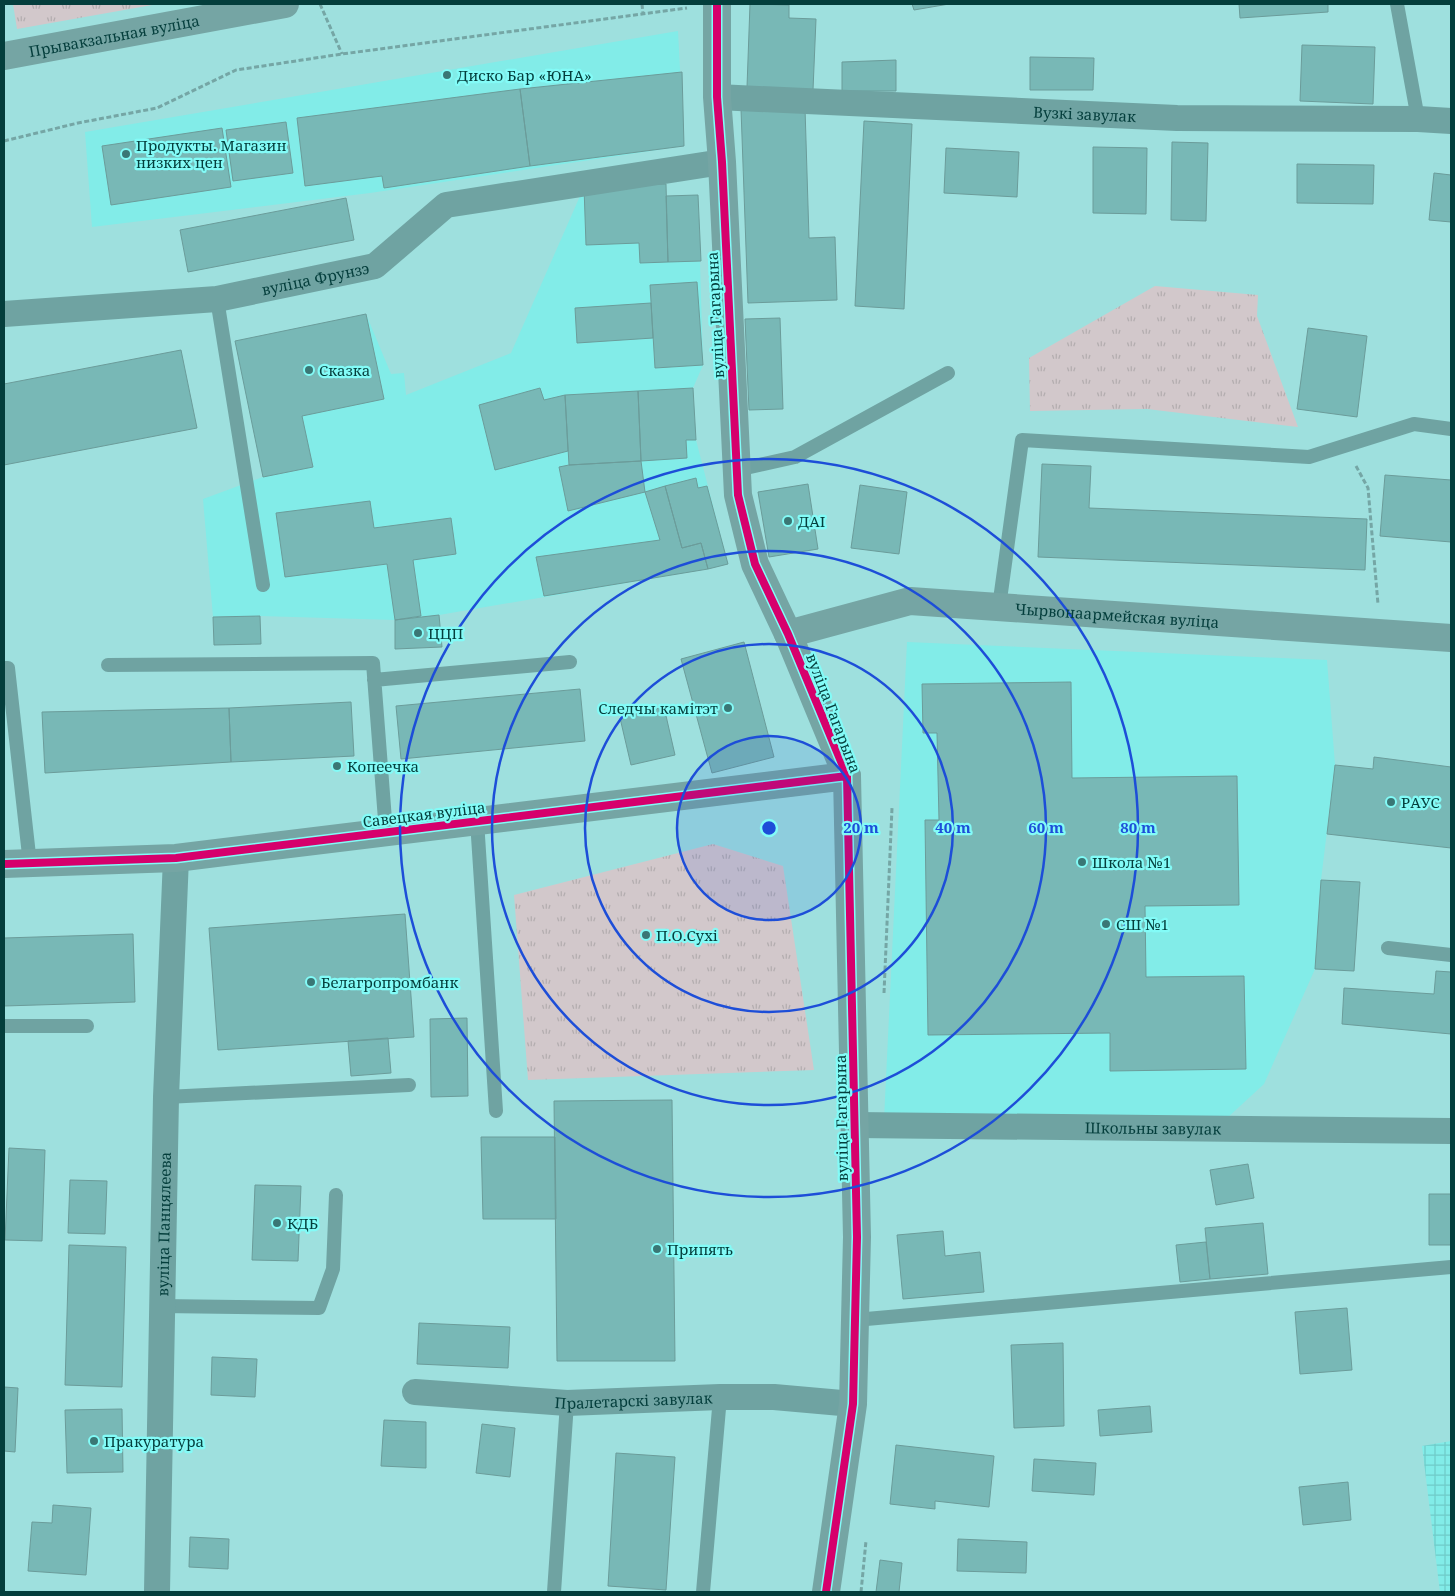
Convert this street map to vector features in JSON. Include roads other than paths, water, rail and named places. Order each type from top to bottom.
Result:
[{"type":"street","name":"Прывакзальная вуліца","points":[[4,56],[281,4]]},
{"type":"street","name":"вуліца Гагарына","points":[[717,4],[717,97],[722,162],[738,495],[755,564],[788,634],[846,776],[857,1237],[853,1404],[826,1592]]},
{"type":"street","name":"Вузкі завулак","points":[[717,97],[1177,118],[1418,119],[1451,121]]},
{"type":"street","name":"вуліца Фрунзэ","points":[[4,314],[217,299],[375,266],[446,205],[722,162]]},
{"type":"street","name":"Чырвонаармейская вуліца","points":[[788,634],[910,601],[1451,638]]},
{"type":"street","name":"Савецкая вуліца","points":[[17,864],[176,858],[846,776]]},
{"type":"street","name":"вуліца Панцялеева","points":[[157,1592],[166,1097],[176,858]]},
{"type":"street","name":"Школьны завулак","points":[[855,1125],[1451,1131]]},
{"type":"street","name":"Пралетарскі завулак","points":[[415,1392],[567,1403],[720,1397],[774,1397],[853,1404]]},
{"type":"lane","points":[[1396,4],[1418,119]]},
{"type":"lane","points":[[217,299],[263,585]]},
{"type":"lane","points":[[736,470],[795,457],[948,373]]},
{"type":"lane","points":[[999,606],[1022,440],[1309,457],[1414,424],[1451,429]]},
{"type":"lane","points":[[374,680],[570,662]]},
{"type":"lane","points":[[108,665],[373,663],[386,833]]},
{"type":"lane","points":[[4,668],[8,668],[17,864]]},
{"type":"lane","points":[[477,822],[496,1111]]},
{"type":"lane","points":[[1388,948],[1451,954]]},
{"type":"lane","points":[[4,1026],[87,1026]]},
{"type":"lane","points":[[166,1097],[409,1085]]},
{"type":"lane","points":[[162,1306],[319,1308],[332,1270],[336,1195]]},
{"type":"lane","points":[[855,1320],[1451,1266]]},
{"type":"lane","points":[[703,1592],[720,1397]]},
{"type":"lane","points":[[554,1592],[567,1403]]},
{"type":"place","name":"Диско Бар «ЮНА»","points":[[447,75]]},
{"type":"place","name":"Продукты. Магазин низких цен","points":[[126,154]]},
{"type":"place","name":"Сказка","points":[[309,370]]},
{"type":"place","name":"ДАІ","points":[[788,521]]},
{"type":"place","name":"ЦЦП","points":[[418,633]]},
{"type":"place","name":"Следчы камітэт","points":[[728,708]]},
{"type":"place","name":"Копеечка","points":[[337,766]]},
{"type":"place","name":"РАУС","points":[[1391,802]]},
{"type":"place","name":"Школа №1","points":[[1082,862]]},
{"type":"place","name":"СШ №1","points":[[1106,924]]},
{"type":"place","name":"П.О.Сухі","points":[[646,935]]},
{"type":"place","name":"Белагропромбанк","points":[[311,982]]},
{"type":"place","name":"КДБ","points":[[277,1223]]},
{"type":"place","name":"Припять","points":[[657,1249]]},
{"type":"place","name":"Пракуратура","points":[[94,1441]]}]
